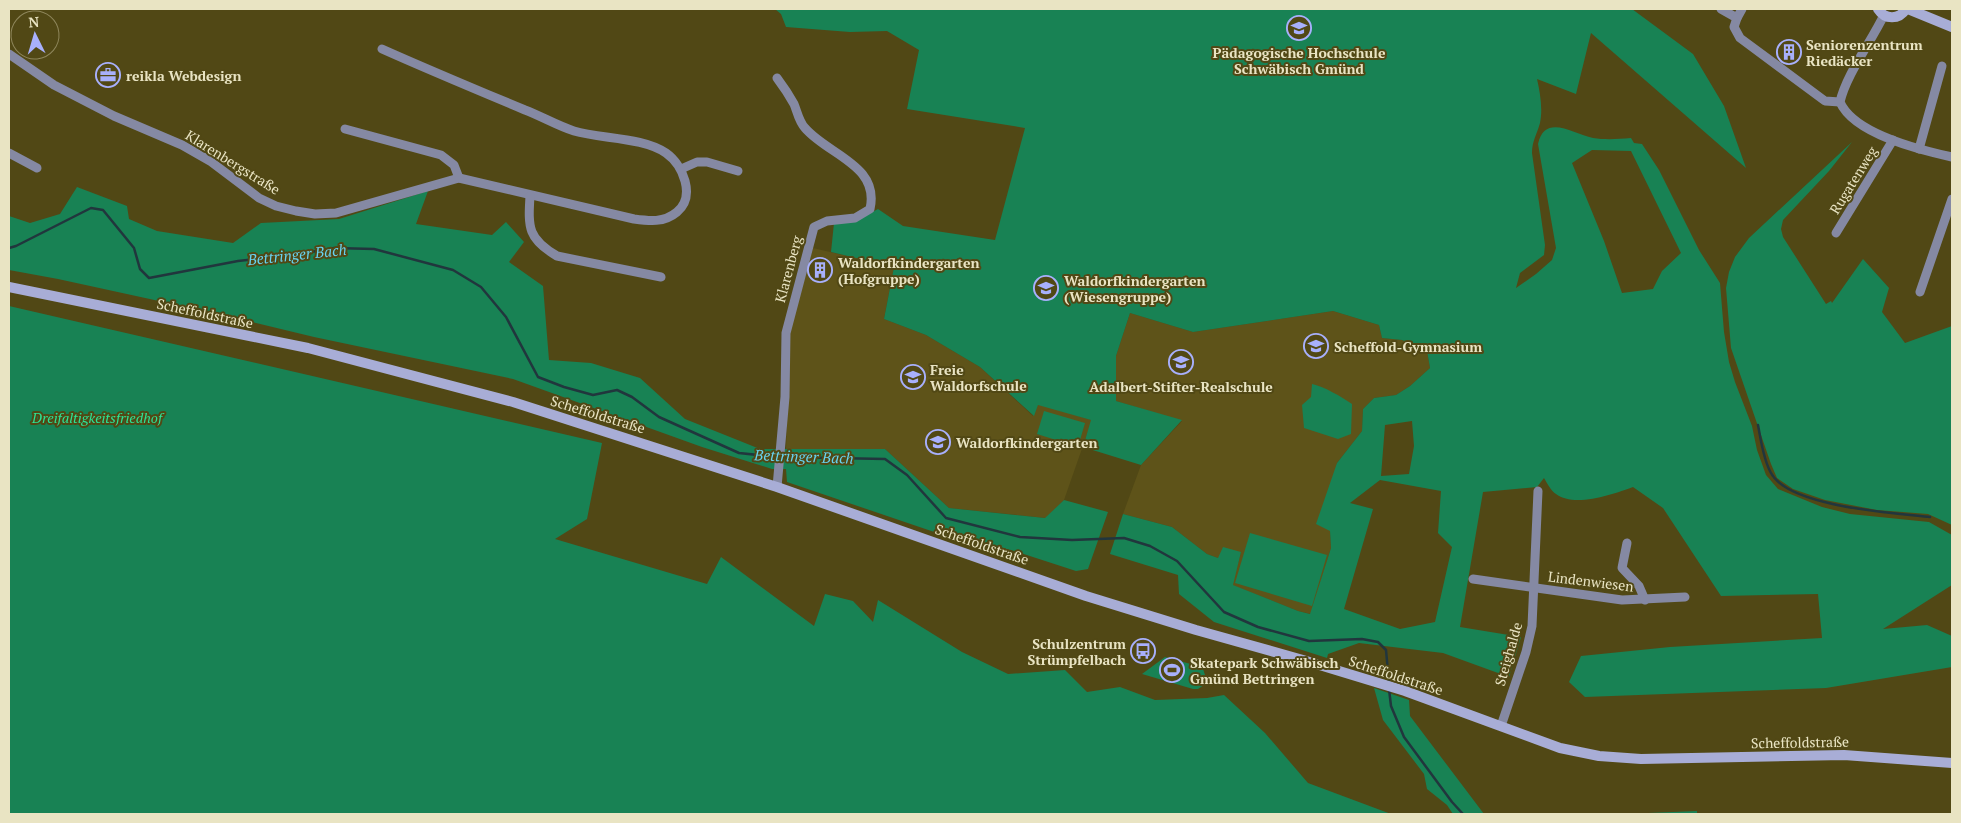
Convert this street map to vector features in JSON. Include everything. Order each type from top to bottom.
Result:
[{"type":"main road","points":[[1881,12],[1894,17],[1899,16],[1907,9],[1952,27]]},
{"type":"main road","name":"Scheffoldstraße","points":[[9,287],[308,348],[446,384],[616,434],[777,487],[1086,596],[1196,630],[1379,682],[1560,748],[1599,756],[1641,759],[1844,755],[1952,763]]},
{"type":"street","points":[[1720,9],[1737,18]]},
{"type":"street","points":[[1742,9],[1734,27],[1740,38],[1825,101],[1840,102]]},
{"type":"street","points":[[1881,12],[1873,38],[1844,88],[1840,102],[1843,110],[1850,117],[1893,140],[1952,157]]},
{"type":"street","points":[[345,129],[441,155],[454,165],[459,178],[634,219],[653,222],[666,219],[678,212],[685,200],[687,188],[681,169],[666,153],[642,143],[574,131],[448,79],[382,49]]},
{"type":"street","name":"Klarenbergstraße","points":[[9,54],[54,85],[114,116],[182,145],[210,161],[258,198],[276,206],[315,214],[336,213],[459,178]]},
{"type":"street","points":[[1919,149],[1942,66]]},
{"type":"street","name":"Klarenberg","points":[[777,78],[793,102],[804,127],[826,146],[852,162],[863,174],[873,196],[870,209],[854,218],[827,221],[814,228],[786,333],[785,397],[777,487]]},
{"type":"street","name":"Rugatenweg","points":[[1836,233],[1893,140]]},
{"type":"street","points":[[9,152],[37,168]]},
{"type":"street","points":[[681,169],[697,162],[706,162],[738,171]]},
{"type":"street","points":[[530,196],[528,222],[533,237],[543,248],[557,256],[661,277]]},
{"type":"street","points":[[1920,292],[1952,199]]},
{"type":"street","name":"Steighalde","points":[[1501,726],[1526,652],[1532,626],[1538,491]]},
{"type":"street","name":"Lindenwiesen","points":[[1627,543],[1622,568],[1639,586],[1645,600]]},
{"type":"street","points":[[1473,579],[1534,588]]},
{"type":"street","name":"Lindenwiesen","points":[[1534,588],[1622,600],[1685,597]]},
{"type":"shaded area","points":[[813,248],[894,267],[884,319],[926,335],[980,367],[1033,416],[1038,404],[1092,420],[1064,500],[1046,518],[949,508],[885,449],[786,449],[790,331]]},
{"type":"shaded area","points":[[1333,311],[1379,325],[1382,338],[1402,340],[1427,351],[1430,368],[1410,386],[1396,395],[1374,398],[1363,409],[1362,431],[1337,463],[1330,531],[1331,548],[1311,614],[1298,611],[1232,585],[1241,552],[1218,558],[1207,554],[1172,527],[1123,514],[1141,465],[1182,421],[1116,401],[1116,356],[1130,313],[1193,332]]},
{"type":"green space","points":[[775,9],[1632,9],[1693,54],[1724,106],[1746,168],[1591,33],[1576,94],[1537,79],[1541,101],[1541,118],[1532,153],[1545,245],[1544,255],[1520,273],[1516,288],[1552,260],[1556,248],[1538,144],[1547,129],[1553,127],[1561,128],[1593,138],[1631,138],[1634,143],[1642,144],[1659,170],[1699,250],[1720,283],[1724,332],[1729,362],[1752,426],[1757,450],[1766,475],[1778,489],[1822,507],[1850,514],[1929,522],[1952,535],[1952,585],[1883,629],[1927,625],[1952,636],[1952,667],[1826,688],[1585,697],[1569,682],[1581,656],[1670,647],[1822,638],[1818,594],[1721,596],[1663,508],[1633,487],[1594,498],[1573,500],[1554,493],[1544,478],[1537,487],[1483,492],[1460,627],[1521,637],[1509,677],[1443,653],[1359,643],[1328,654],[1327,658],[1214,622],[1179,594],[1178,575],[1110,554],[1123,514],[1172,527],[1207,554],[1218,558],[1223,547],[1241,552],[1233,585],[1310,614],[1331,548],[1330,531],[1316,524],[1337,463],[1362,431],[1363,409],[1374,398],[1396,395],[1410,386],[1430,368],[1427,351],[1402,340],[1382,338],[1379,325],[1333,311],[1193,332],[1130,313],[1116,356],[1116,401],[1182,420],[1141,465],[1083,447],[1091,420],[1038,405],[1034,416],[980,367],[926,335],[884,319],[894,267],[831,252],[834,223],[855,221],[878,209],[903,226],[995,240],[1025,128],[907,109],[919,50],[887,31],[850,32],[786,27],[781,14]],"holes":[[[1592,150],[1631,151],[1681,253],[1662,271],[1653,289],[1622,293],[1604,241],[1572,163]],[[1412,421],[1414,446],[1409,474],[1381,476],[1385,425]],[[1380,480],[1441,491],[1438,533],[1452,547],[1435,622],[1400,629],[1344,609],[1373,509],[1350,503]]]},
{"type":"green space","points":[[1852,142],[1829,171],[1783,220],[1781,229],[1783,237],[1826,304],[1831,301],[1832,303],[1863,259],[1889,288],[1882,312],[1905,343],[1952,326],[1952,525],[1928,514],[1877,510],[1825,500],[1793,489],[1777,478],[1731,348],[1726,288],[1729,272],[1735,257],[1749,238]]},
{"type":"green space","points":[[77,187],[127,206],[129,219],[157,231],[233,243],[261,223],[339,219],[428,191],[416,224],[492,235],[506,222],[524,242],[509,262],[543,286],[549,360],[591,363],[640,378],[685,419],[760,449],[885,449],[949,508],[1045,518],[1064,500],[1108,512],[1088,569],[1076,571],[1011,550],[946,536],[787,482],[786,469],[772,469],[702,447],[513,379],[314,337],[58,279],[9,270],[9,216],[30,223],[60,214]]},
{"type":"green space","name":"Dreifaltigkeitsfriedhof","points":[[9,306],[602,443],[587,519],[555,539],[707,584],[721,557],[814,626],[825,594],[853,601],[873,622],[878,600],[962,652],[1008,674],[1065,670],[1087,692],[1120,687],[1155,700],[1207,698],[1224,695],[1265,733],[1308,783],[1391,814],[9,814]]},
{"type":"green space","points":[[1312,384],[1327,389],[1352,404],[1351,434],[1338,439],[1304,428],[1302,405],[1311,397]]},
{"type":"green space","points":[[1044,411],[1085,423],[1078,447],[1037,434]]},
{"type":"green space","points":[[1250,533],[1327,555],[1312,606],[1235,583]]},
{"type":"green space","name":"Skatepark Schwäbisch Gmünd Bettringen","points":[[1165,657],[1203,669],[1205,675],[1204,685],[1198,689],[1193,689],[1142,674]]},
{"type":"green space","points":[[1374,688],[1409,700],[1410,716],[1484,814],[1453,814],[1447,805],[1427,789],[1424,774],[1383,720]]},
{"type":"green space","points":[[1697,811],[1697,814],[1624,814]]},
{"type":"waterway","name":"Bettringer Bach","points":[[9,248],[91,208],[103,210],[134,248],[140,269],[149,278],[238,261],[294,255],[334,248],[374,249],[453,270],[481,287],[506,317],[538,377],[593,395],[617,390],[632,397],[659,417],[739,453],[777,457]]},
{"type":"waterway","points":[[1758,425],[1768,468],[1782,484],[1798,494],[1844,506],[1930,517]]},
{"type":"waterway","name":"Bettringer Bach","points":[[782,457],[885,459],[907,475],[946,518],[1020,537],[1072,540],[1124,538],[1150,546],[1177,561],[1224,612],[1258,627],[1309,641],[1362,639],[1378,642],[1386,650],[1389,683]]},
{"type":"waterway","name":"Bettringer Bach","points":[[1389,689],[1391,706],[1404,737],[1463,814]]},
{"type":"place","name":"Pädagogische Hochschule Schwäbisch Gmünd","points":[[1299,28]]},
{"type":"place","name":"Seniorenzentrum Riedäcker","points":[[1789,52]]},
{"type":"place","name":"reikla Webdesign","points":[[108,75]]},
{"type":"place","name":"Waldorfkindergarten (Hofgruppe)","points":[[820,270]]},
{"type":"place","name":"Waldorfkindergarten (Wiesengruppe)","points":[[1046,288]]},
{"type":"place","name":"Scheffold-Gymnasium","points":[[1316,346]]},
{"type":"place","name":"Adalbert-Stifter-Realschule","points":[[1181,362]]},
{"type":"place","name":"Freie Waldorfschule","points":[[913,377]]},
{"type":"place","name":"Waldorfkindergarten","points":[[938,442]]},
{"type":"place","name":"Schulzentrum Strümpfelbach","points":[[1143,651]]},
{"type":"place","name":"Skatepark Schwäbisch Gmünd Bettringen","points":[[1172,670]]}]
